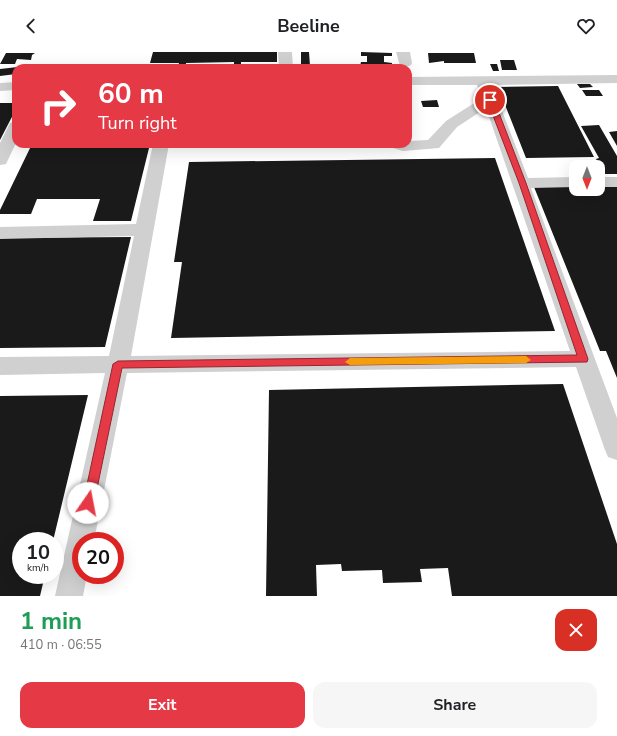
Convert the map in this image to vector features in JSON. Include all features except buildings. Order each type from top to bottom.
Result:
[{"type":"lane","points":[[285,52],[286,64]]},
{"type":"lane","points":[[483,81],[523,183],[583,359],[617,450]]},
{"type":"lane","points":[[412,82],[616,81]]},
{"type":"lane","points":[[0,87],[12,86]]},
{"type":"lane","points":[[412,146],[433,145],[445,128],[467,112],[490,100]]},
{"type":"lane","points":[[0,160],[12,134]]},
{"type":"lane","points":[[69,596],[118,364],[160,148]]},
{"type":"lane","points":[[523,183],[569,182]]},
{"type":"lane","points":[[605,182],[617,182]]},
{"type":"lane","points":[[0,233],[144,230]]},
{"type":"lane","points":[[0,366],[583,359]]},
{"type":"slow traffic","points":[[350,362],[526,360]]},
{"type":"route","points":[[88,503],[118,364],[583,359],[523,183],[490,100]]}]
